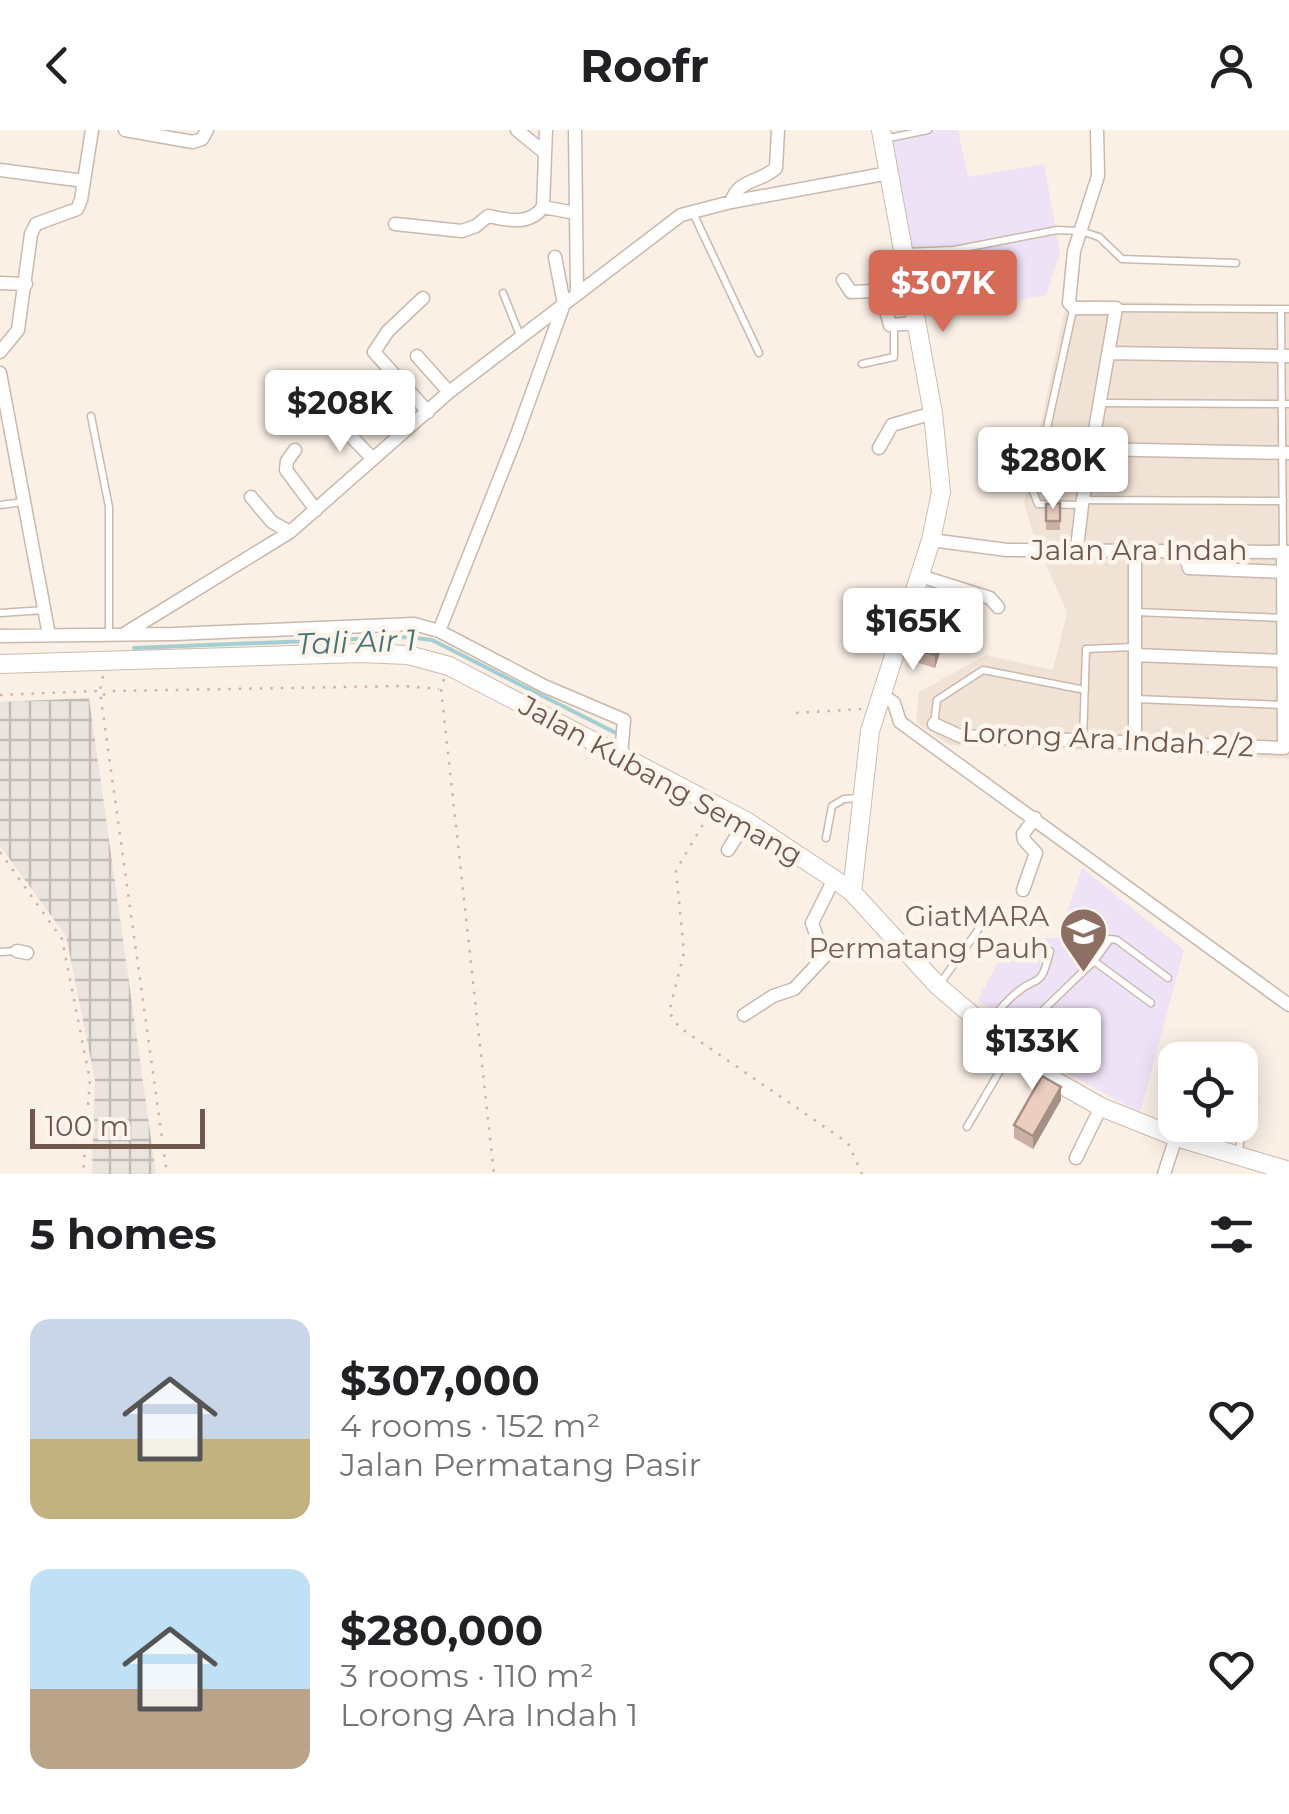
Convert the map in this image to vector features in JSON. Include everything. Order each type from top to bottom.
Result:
[{"type":"main road","points":[[852,892],[870,731],[920,576],[941,492],[933,413],[882,134]]},
{"type":"main road","name":"Jalan Kubang Semang","points":[[0,664],[408,655],[466,674],[746,820],[852,892],[938,986],[1010,1047],[1057,1082],[1101,1107],[1158,1131]]},
{"type":"main road","name":"Jalan Kubang Semang","points":[[1190,1142],[1287,1172]]},
{"type":"street","points":[[0,352],[18,330],[31,234],[36,224],[77,208],[92,130]]},
{"type":"street","points":[[125,130],[193,142],[207,130]]},
{"type":"street","points":[[517,130],[545,153]]},
{"type":"street","points":[[395,224],[462,231],[488,216],[518,221],[532,218],[543,207],[546,130]]},
{"type":"street","points":[[575,130],[577,292]]},
{"type":"street","points":[[731,202],[735,190],[743,183],[768,175],[776,168],[778,130]]},
{"type":"street","points":[[1078,548],[1082,502],[1116,308],[1074,308],[1069,303],[1074,251],[1098,176],[1098,130]]},
{"type":"street","points":[[0,170],[84,181]]},
{"type":"street","points":[[124,634],[290,532],[449,392],[682,214],[890,173]]},
{"type":"street","points":[[543,207],[575,213]]},
{"type":"street","points":[[439,631],[564,304],[556,257]]},
{"type":"street","points":[[843,280],[850,292],[876,291],[882,296],[890,325],[916,324]]},
{"type":"street","points":[[0,283],[26,284]]},
{"type":"street","points":[[423,298],[388,331],[374,352],[428,412]]},
{"type":"street","points":[[1109,353],[1285,356]]},
{"type":"street","points":[[417,356],[449,392]]},
{"type":"street","points":[[0,373],[49,635]]},
{"type":"street","points":[[878,448],[892,425],[933,413]]},
{"type":"street","points":[[336,421],[374,459]]},
{"type":"street","points":[[296,450],[287,461],[286,470],[316,510]]},
{"type":"street","points":[[1094,450],[1286,452]]},
{"type":"street","points":[[250,497],[272,522],[290,532]]},
{"type":"street","name":"Jalan Ara Indah","points":[[930,540],[1007,550],[1286,552]]},
{"type":"street","points":[[1135,549],[1135,743]]},
{"type":"street","points":[[1183,550],[1188,568],[1283,572]]},
{"type":"street","points":[[1284,705],[1286,552]]},
{"type":"street","points":[[920,576],[990,598],[998,607]]},
{"type":"street","points":[[0,636],[414,624],[439,631],[544,686],[624,720],[621,754]]},
{"type":"street","points":[[107,661],[109,634]]},
{"type":"street","points":[[1135,651],[1284,661]]},
{"type":"street","points":[[879,701],[894,703],[900,722],[1289,1005]]},
{"type":"street","name":"Lorong Ara Indah 2/2","points":[[934,724],[960,736],[1284,748],[1284,705]]},
{"type":"street","points":[[1023,890],[1036,853],[1023,834],[1035,818]]},
{"type":"street","points":[[728,850],[746,820]]},
{"type":"street","points":[[744,1015],[773,996],[794,989],[824,957],[812,923],[834,879]]},
{"type":"street","points":[[1076,1158],[1101,1107]]},
{"type":"street","points":[[1164,1174],[1175,1142]]},
{"type":"lane","points":[[882,134],[928,130]]},
{"type":"lane","points":[[692,212],[760,354]]},
{"type":"lane","points":[[903,252],[954,250],[1057,230],[1099,237],[1122,259],[1236,263]]},
{"type":"lane","points":[[503,293],[521,338]]},
{"type":"lane","points":[[1074,308],[1033,491],[1038,504],[1282,502]]},
{"type":"lane","points":[[1116,308],[1285,309],[1286,452],[1282,502],[1286,552]]},
{"type":"lane","points":[[862,364],[894,357],[894,326]]},
{"type":"lane","points":[[1101,403],[1285,404]]},
{"type":"lane","points":[[91,416],[109,507],[109,634]]},
{"type":"lane","points":[[0,505],[26,502]]},
{"type":"lane","points":[[0,613],[46,610]]},
{"type":"lane","points":[[1135,612],[1284,618]]},
{"type":"lane","points":[[1083,741],[1086,649],[1135,651]]},
{"type":"lane","points":[[934,724],[938,700],[984,670],[1085,690]]},
{"type":"lane","points":[[1135,699],[1284,705]]},
{"type":"lane","points":[[826,838],[832,806],[844,799],[861,798]]},
{"type":"lane","points":[[938,986],[978,930]]},
{"type":"lane","points":[[967,1127],[1010,1047],[1094,961],[1110,939],[1117,940],[1168,978]]},
{"type":"lane","points":[[0,952],[22,952]]},
{"type":"lane","points":[[985,1027],[1017,990],[1034,985],[1044,975],[1050,952]]},
{"type":"lane","points":[[1094,961],[1151,1003]]},
{"type":"lane","points":[[1238,1156],[1241,1142]]},
{"type":"path","points":[[107,661],[101,693],[167,1174]]},
{"type":"path","points":[[0,695],[404,686],[440,689],[494,1174]]},
{"type":"path","points":[[796,713],[879,701]]},
{"type":"path","points":[[715,804],[676,870],[684,953],[669,1012],[678,1027],[848,1143],[862,1174]]},
{"type":"path","points":[[0,852],[62,939],[90,1080],[83,1174]]},
{"type":"shaded area","points":[[958,130],[968,177],[1044,164],[1060,252],[1046,295],[923,317],[889,133]]},
{"type":"shaded area","points":[[1078,300],[1289,307],[1289,759],[949,745],[916,722],[919,692],[986,655],[1053,670],[1067,612],[1035,540],[1024,503],[1065,309]]},
{"type":"shaded area","points":[[89,698],[156,1174],[92,1174],[95,1080],[66,936],[0,846],[0,702]]},
{"type":"shaded area","name":"GiatMARA Permatang Pauh","points":[[1082,868],[1184,950],[1140,1113],[1055,1066],[978,999],[1011,939],[1059,938]]},
{"type":"building","points":[[1060,503],[1060,521],[1046,521],[1046,504]]},
{"type":"building","points":[[916,614],[945,624],[935,655],[906,646]]},
{"type":"building","points":[[1042,1076],[1061,1087],[1033,1136],[1014,1125]]},
{"type":"waterway","name":"Tali Air 1","points":[[134,648],[407,637],[432,640],[616,733]]},
{"type":"place","name":"GiatMARA Permatang Pauh","points":[[1084,974]]}]
